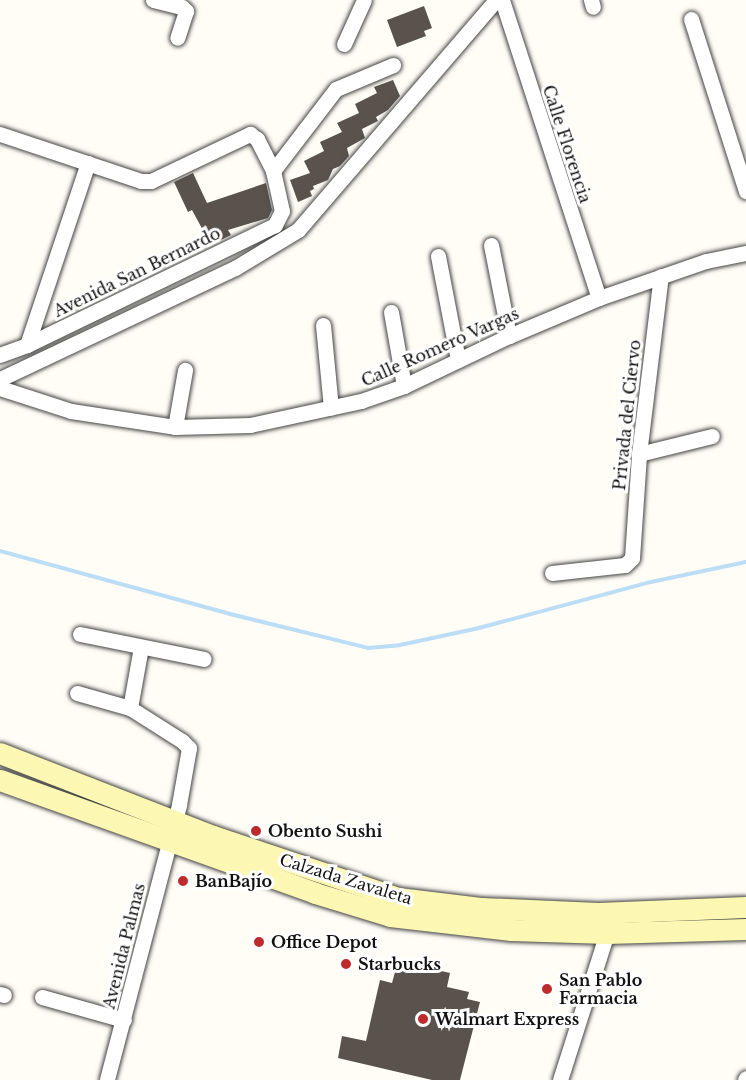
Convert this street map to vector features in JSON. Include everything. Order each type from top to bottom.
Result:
[{"type":"main road","name":"Calzada Zavaleta","points":[[0,753],[174,821],[328,877],[398,898],[434,903],[598,913],[746,907]]},
{"type":"main road","name":"Calzada Zavaleta","points":[[0,780],[315,893],[390,916],[504,930],[607,933],[746,929]]},
{"type":"street","points":[[153,0],[182,7],[186,11],[177,38]]},
{"type":"street","points":[[344,44],[364,0]]},
{"type":"street","points":[[0,379],[236,268],[298,231],[496,0]]},
{"type":"street","name":"Calle Florencia","points":[[501,0],[599,298]]},
{"type":"street","points":[[691,19],[739,143],[746,191]]},
{"type":"street","points":[[0,134],[141,181],[151,181],[250,134],[257,139],[273,171],[336,89],[393,65]]},
{"type":"street","points":[[27,345],[88,163]]},
{"type":"street","name":"Avenida San Bernardo","points":[[0,355],[27,345],[275,225],[282,211],[273,171]]},
{"type":"street","points":[[491,245],[509,336]]},
{"type":"street","name":"Calle Romero Vargas","points":[[0,388],[71,411],[175,427],[250,425],[331,408],[404,386],[509,336],[599,298],[706,261],[746,253]]},
{"type":"street","points":[[438,256],[458,360]]},
{"type":"street","name":"Privada del Ciervo","points":[[552,573],[625,565],[632,558],[639,454],[661,276]]},
{"type":"street","points":[[391,312],[404,386]]},
{"type":"street","points":[[323,325],[331,408]]},
{"type":"street","points":[[175,427],[185,370]]},
{"type":"street","points":[[639,454],[712,436]]},
{"type":"street","points":[[80,634],[204,659]]},
{"type":"street","points":[[77,693],[130,708],[141,647]]},
{"type":"street","name":"Avenida Palmas","points":[[107,1080],[170,842],[189,748],[182,741],[130,708]]},
{"type":"street","points":[[560,1080],[607,933]]},
{"type":"street","points":[[42,997],[124,1020]]},
{"type":"building","points":[[424,6],[432,28],[424,31],[426,36],[397,47],[387,20]]},
{"type":"building","points":[[393,80],[400,96],[388,110],[376,117],[378,121],[362,129],[365,138],[347,148],[349,156],[340,166],[333,169],[328,180],[313,186],[314,189],[310,191],[312,196],[298,202],[290,180],[310,173],[304,161],[324,151],[320,142],[342,132],[337,123],[359,113],[355,104],[377,93],[374,87]]},
{"type":"building","points":[[193,173],[207,203],[266,183],[272,210],[268,218],[228,230],[231,235],[211,245],[192,210],[188,212],[174,182]]},
{"type":"building","name":"Walmart Express","points":[[398,961],[450,973],[447,987],[469,992],[467,999],[480,1002],[460,1080],[432,1080],[338,1058],[342,1036],[366,1041],[380,980],[392,983]]},
{"type":"waterway","points":[[0,551],[230,614],[368,648],[400,645],[479,628],[651,582],[746,562]]},
{"type":"place","name":"Obento Sushi","points":[[256,831]]},
{"type":"place","name":"BanBajío","points":[[183,881]]},
{"type":"place","name":"Office Depot","points":[[259,942]]},
{"type":"place","name":"Starbucks","points":[[346,964]]},
{"type":"place","name":"San Pablo Farmacia","points":[[547,989]]},
{"type":"place","name":"Walmart Express","points":[[423,1019]]}]
